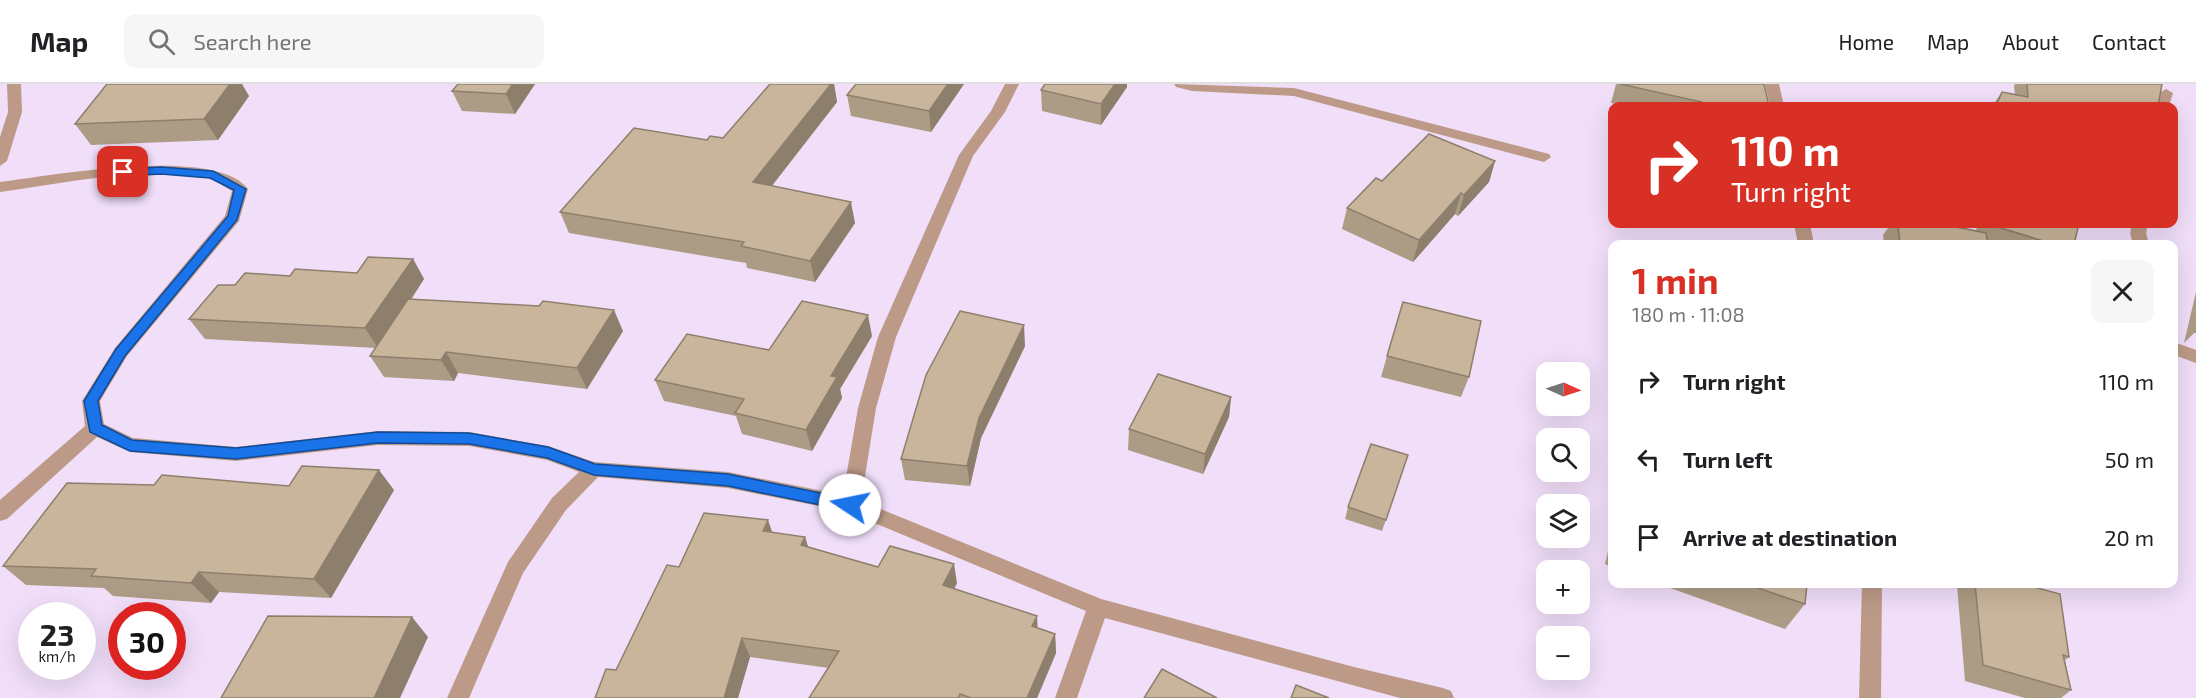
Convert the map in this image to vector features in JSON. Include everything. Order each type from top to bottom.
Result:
[{"type":"street","points":[[0,161],[15,112],[14,84]]},
{"type":"street","points":[[850,505],[867,408],[887,338],[966,155],[998,112],[1012,84]]},
{"type":"street","points":[[1181,84],[1192,87],[1294,92],[1544,158]]},
{"type":"street","points":[[1772,84],[1776,102]]},
{"type":"street","points":[[0,187],[104,173],[161,170],[213,174],[240,189],[233,217],[121,352],[97,391],[91,401],[95,428]]},
{"type":"street","points":[[2178,350],[2196,357]]},
{"type":"street","points":[[95,428],[130,445],[236,454],[378,438],[469,439],[548,453],[594,469],[728,480],[850,505],[1098,607],[1354,677],[1443,698]]},
{"type":"street","points":[[0,513],[22,490],[95,428]]},
{"type":"street","points":[[458,698],[514,568],[559,504],[594,469]]},
{"type":"street","points":[[1870,698],[1872,588]]},
{"type":"street","points":[[1066,698],[1098,607]]},
{"type":"building","points":[[107,84],[230,84],[204,119],[75,124]]},
{"type":"building","points":[[458,84],[513,84],[506,94],[452,91]]},
{"type":"building","points":[[770,84],[831,84],[753,182],[851,202],[810,261],[741,246],[744,242],[560,212],[634,128],[707,140],[710,136],[723,138]]},
{"type":"building","points":[[856,84],[948,84],[929,111],[847,95]]},
{"type":"building","points":[[1045,84],[1115,84],[1101,104],[1041,90]]},
{"type":"building","points":[[1620,84],[1764,84],[1768,102],[1702,102]]},
{"type":"building","points":[[2027,84],[2162,84],[2159,102],[1998,102],[2002,92],[2028,97]]},
{"type":"building","points":[[1429,134],[1495,161],[1464,195],[1461,193],[1419,240],[1347,208],[1376,178],[1382,181]]},
{"type":"building","points":[[1898,228],[1961,228],[1986,233],[1987,240],[1900,240]]},
{"type":"building","points":[[2001,228],[2078,228],[2075,240],[2040,240]]},
{"type":"building","points":[[368,257],[413,259],[365,328],[189,319],[218,285],[235,285],[245,273],[290,276],[295,269],[357,273]]},
{"type":"building","points":[[408,299],[539,306],[543,301],[614,310],[577,368],[446,352],[441,360],[370,356]]},
{"type":"building","points":[[802,301],[868,315],[831,376],[837,377],[806,430],[735,413],[744,399],[655,380],[687,334],[769,350]]},
{"type":"building","points":[[1403,302],[1481,321],[1469,377],[1387,356]]},
{"type":"building","points":[[960,311],[1024,325],[979,418],[967,466],[901,459],[926,375]]},
{"type":"building","points":[[1158,374],[1231,397],[1205,454],[1129,429]]},
{"type":"building","points":[[1371,444],[1408,455],[1386,520],[1348,507]]},
{"type":"building","points":[[302,466],[379,470],[314,579],[199,572],[191,583],[91,576],[96,569],[3,566],[67,483],[154,485],[162,475],[289,486]]},
{"type":"building","points":[[704,513],[768,520],[763,531],[805,537],[801,545],[878,567],[890,546],[954,564],[943,585],[1037,616],[1032,626],[1055,634],[1027,698],[971,698],[960,694],[958,698],[809,698],[839,651],[742,638],[724,698],[595,698],[606,669],[616,670],[667,565],[679,567]]},
{"type":"building","points":[[1758,588],[1807,588],[1805,604]]},
{"type":"building","points":[[1975,588],[2038,588],[2060,594],[2069,657],[2063,655],[2071,690],[1983,665]]},
{"type":"building","points":[[268,616],[412,617],[374,698],[221,698]]},
{"type":"building","points":[[1162,669],[1217,698],[1144,698]]},
{"type":"building","points":[[1296,685],[1329,698],[1291,698]]},
{"type":"route","points":[[123,172],[161,170],[213,174],[240,189],[233,217],[121,352],[91,401],[95,428],[130,445],[236,454],[378,438],[469,439],[548,453],[594,469],[728,480],[850,505]]}]
